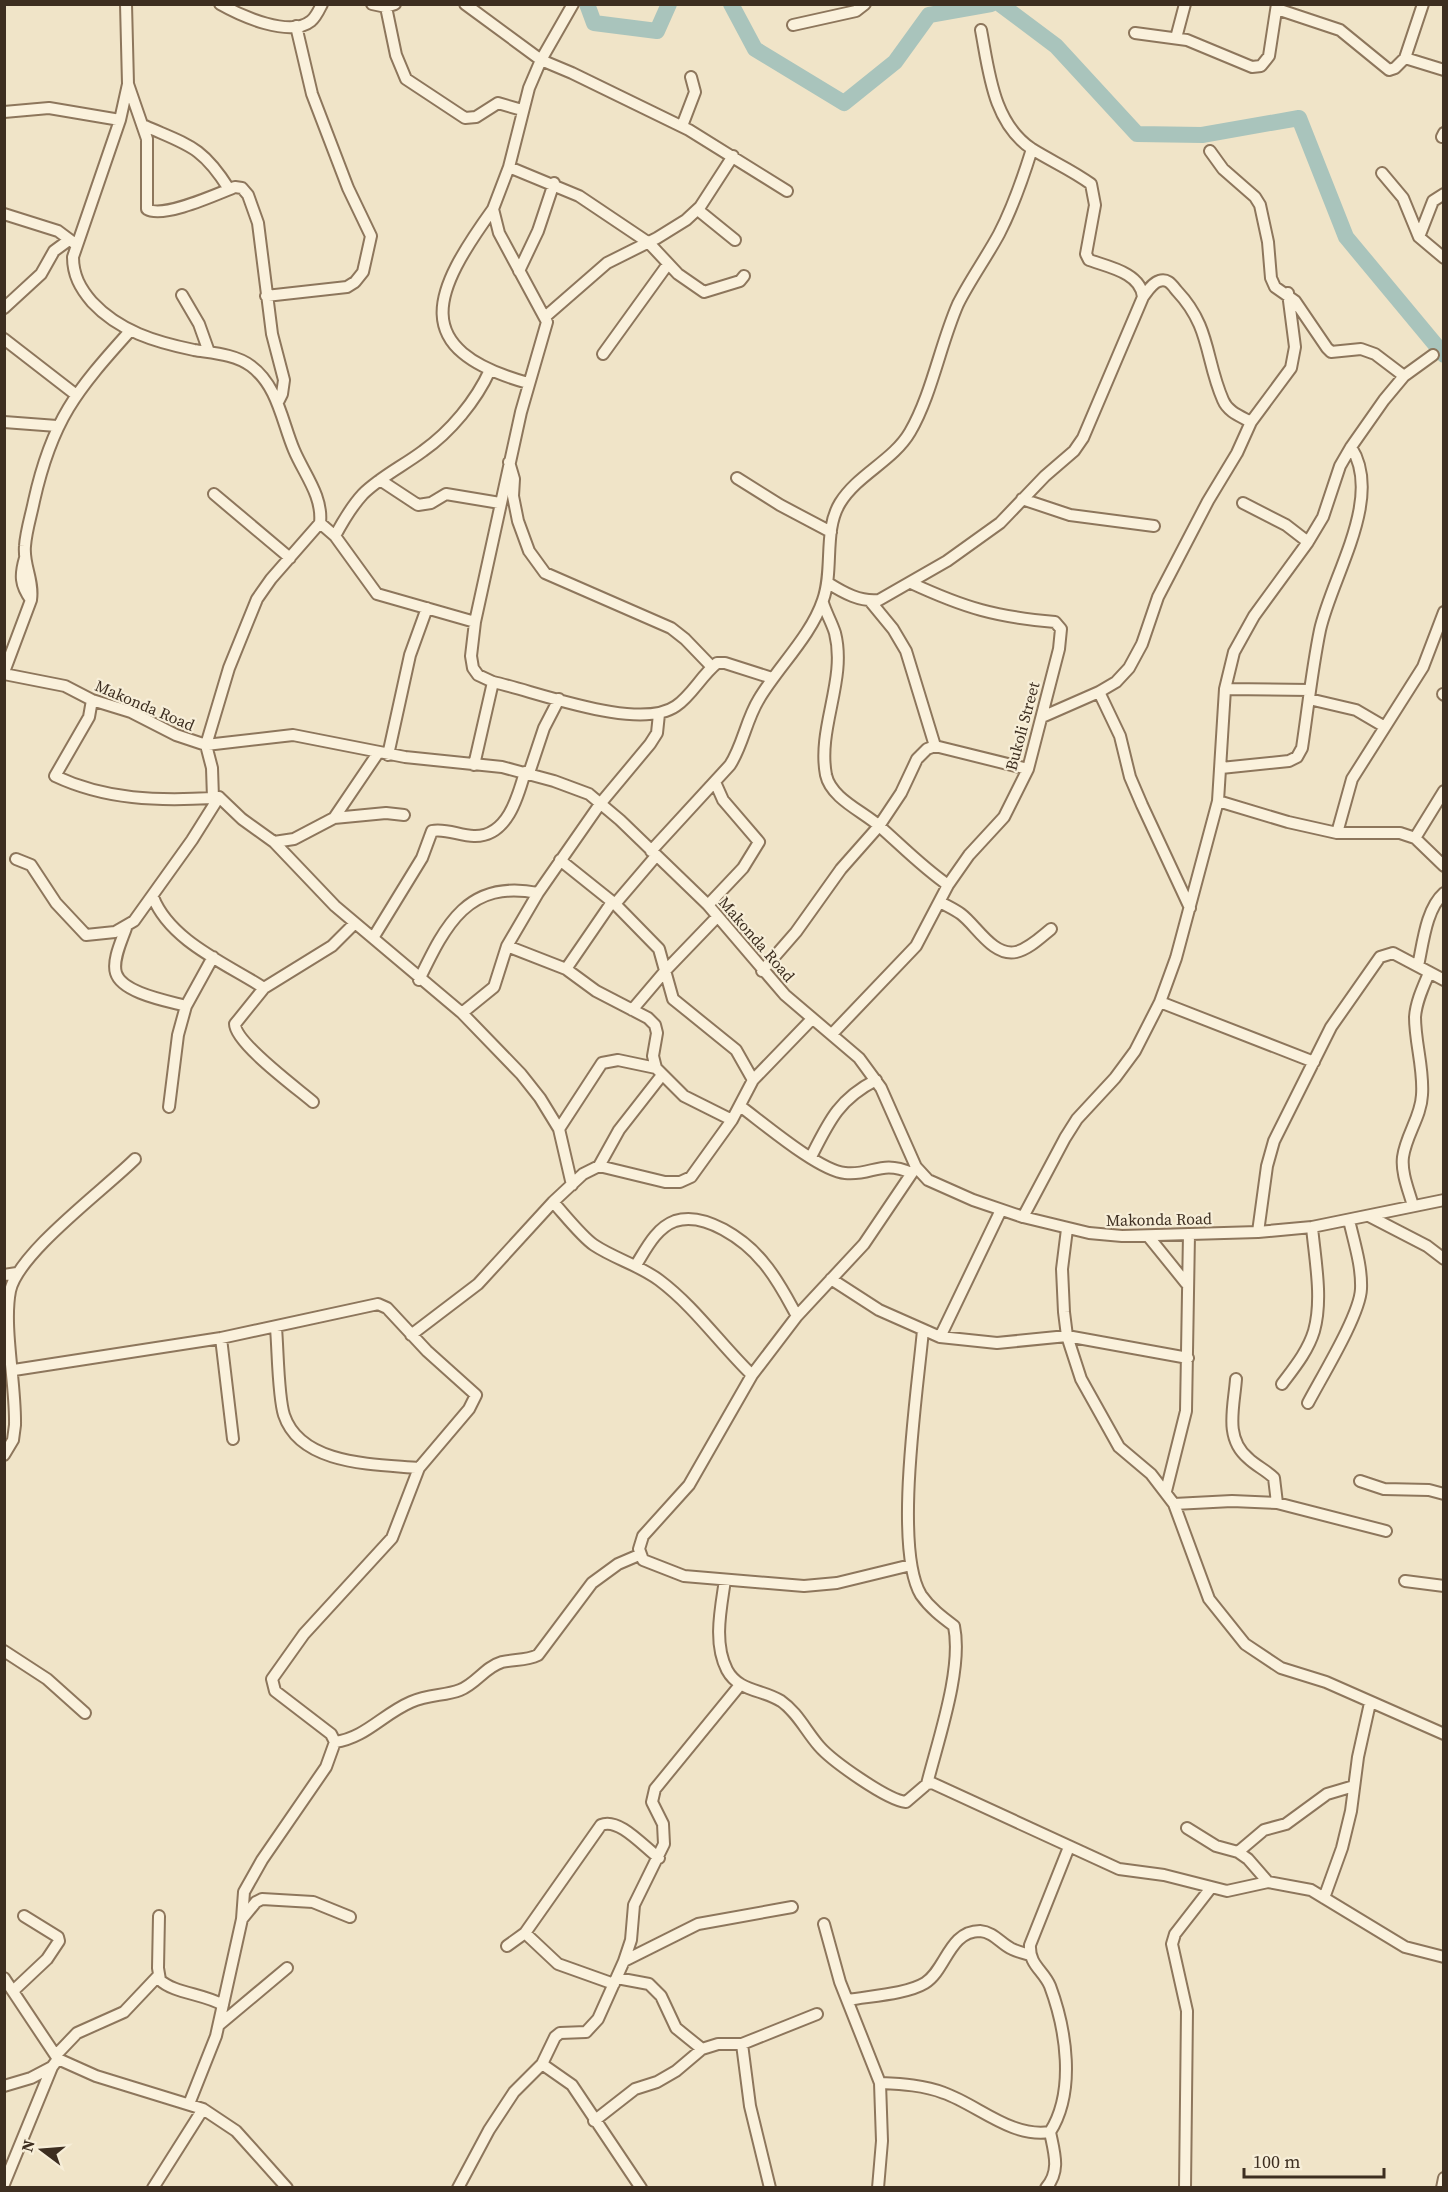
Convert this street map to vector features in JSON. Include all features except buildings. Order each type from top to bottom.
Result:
[{"type":"street","points":[[126,4],[128,84],[120,120],[73,242],[73,269],[80,285],[104,314],[130,331],[154,340],[249,364],[265,381],[278,402],[290,441],[320,503],[320,523],[257,599],[217,702],[206,745],[216,798],[153,897],[126,928],[116,961],[116,972],[120,980],[131,989],[186,1006]]},
{"type":"street","points":[[220,4],[254,20],[274,25],[296,26],[312,20],[322,4]]},
{"type":"street","points":[[372,4],[391,6],[401,72],[412,85],[440,99],[465,118],[476,117],[498,103],[522,110]]},
{"type":"street","points":[[465,4],[541,60],[682,126],[733,156],[767,181],[787,191]]},
{"type":"street","points":[[528,383],[489,370],[456,348],[444,326],[443,305],[453,270],[493,209],[509,167],[522,110],[541,60],[573,4]]},
{"type":"street","points":[[793,25],[856,11],[865,4]]},
{"type":"street","points":[[1176,38],[1185,4]]},
{"type":"street","points":[[1135,33],[1176,38],[1204,46],[1252,67],[1261,66],[1269,56],[1277,7],[1340,30],[1389,70],[1395,68],[1405,58],[1423,4]]},
{"type":"street","points":[[266,296],[347,287],[355,282],[363,272],[370,248],[371,236],[348,188],[312,94],[296,26]]},
{"type":"street","points":[[981,30],[990,76],[1002,114],[1018,138],[1032,149],[1091,184],[1095,205],[1094,224],[1086,254],[1089,260],[1132,277],[1142,289],[1143,297]]},
{"type":"street","points":[[1405,58],[1443,70]]},
{"type":"street","points":[[682,126],[695,93],[691,77]]},
{"type":"street","points":[[128,84],[145,126],[147,209],[152,212],[163,211],[229,189],[242,188],[248,195],[255,210],[272,334],[284,380],[278,402]]},
{"type":"street","points":[[4,112],[49,108],[120,120]]},
{"type":"street","points":[[145,126],[187,143],[215,168],[229,189]]},
{"type":"street","points":[[566,969],[614,903],[737,754],[748,719],[772,678],[823,603],[828,583],[831,532],[840,504],[850,490],[887,458],[909,433],[959,303],[999,233],[1021,182],[1032,149]]},
{"type":"street","points":[[1210,151],[1223,168],[1255,197],[1260,205],[1268,242],[1271,278],[1275,287],[1288,293],[1331,352],[1361,349],[1375,354],[1404,376]]},
{"type":"street","points":[[545,317],[607,262],[648,243],[698,210],[733,156]]},
{"type":"street","points":[[509,167],[554,183],[579,196],[648,243],[687,282],[704,292],[740,281],[744,276]]},
{"type":"street","points":[[1382,173],[1403,198],[1419,237],[1443,258]]},
{"type":"street","points":[[519,271],[538,231],[554,183]]},
{"type":"street","points":[[1419,237],[1433,201],[1443,194]]},
{"type":"street","points":[[493,209],[494,221],[547,322],[528,383],[500,503],[475,622],[471,656],[473,668],[478,675],[493,682],[559,699],[613,712],[659,714],[674,707],[688,695],[717,663],[725,663],[772,678]]},
{"type":"street","points":[[698,210],[719,230],[735,240]]},
{"type":"street","points":[[4,214],[49,228],[73,242]]},
{"type":"street","points":[[4,308],[41,274],[54,251],[73,242]]},
{"type":"street","points":[[603,354],[668,264]]},
{"type":"street","points":[[828,583],[848,595],[870,601],[879,600],[910,583],[991,530],[1074,451],[1083,438],[1143,297],[1155,283],[1161,280],[1168,281],[1192,306],[1206,337],[1224,401],[1232,412],[1251,422]]},
{"type":"street","points":[[1042,717],[1099,692],[1116,682],[1129,668],[1142,644],[1158,597],[1208,501],[1237,453],[1251,422],[1291,368],[1295,358],[1288,293]]},
{"type":"street","points":[[182,295],[199,324],[208,352]]},
{"type":"street","points":[[4,673],[32,600],[22,583],[20,574],[39,481],[57,426],[75,394],[130,331]]},
{"type":"street","points":[[4,339],[75,394]]},
{"type":"street","points":[[1023,1217],[1071,1129],[1135,1051],[1160,1002],[1190,909],[1218,801],[1225,689],[1234,652],[1254,616],[1308,542],[1323,517],[1340,466],[1351,447],[1383,400],[1404,376],[1433,355]]},
{"type":"street","points":[[335,536],[353,506],[380,480],[439,438],[476,394],[489,370]]},
{"type":"street","points":[[4,422],[57,426]]},
{"type":"street","points":[[1221,768],[1289,761],[1297,757],[1302,748],[1323,619],[1356,524],[1364,483],[1360,460],[1351,447]]},
{"type":"street","points":[[509,462],[514,479],[513,496],[518,520],[529,551],[545,573],[671,628],[686,639],[712,667]]},
{"type":"street","points":[[737,478],[780,505],[831,532]]},
{"type":"street","points":[[380,480],[418,505],[431,503],[447,494],[500,503]]},
{"type":"street","points":[[214,494],[290,558]]},
{"type":"street","points":[[1022,499],[1070,515],[1154,526]]},
{"type":"street","points":[[1243,503],[1286,525],[1308,542]]},
{"type":"street","points":[[320,523],[335,536],[378,594],[475,622]]},
{"type":"street","name":"Bukoli Street","points":[[832,1034],[916,946],[948,885],[1004,817],[1028,769],[1059,649],[1061,629],[1055,622],[998,616],[959,605],[910,583]]},
{"type":"street","points":[[870,601],[893,629],[906,651],[935,746]]},
{"type":"street","points":[[823,603],[835,634],[837,668],[825,747],[826,777],[836,793],[948,885]]},
{"type":"street","points":[[334,818],[383,754],[410,655],[427,608]]},
{"type":"street","points":[[1337,833],[1352,779],[1361,760],[1423,667],[1443,612]]},
{"type":"street","name":"Makonda Road","points":[[4,673],[65,686],[92,700],[131,712],[176,735],[206,745],[293,735],[383,754],[527,773],[576,788],[600,804],[654,853],[708,905],[762,972],[812,1019],[859,1058],[876,1080],[914,1170],[940,1187],[1001,1210],[1104,1236],[1148,1236],[1258,1232],[1312,1227],[1443,1200]]},
{"type":"street","points":[[474,765],[493,682]]},
{"type":"street","points":[[1225,689],[1310,694],[1356,710],[1385,727]]},
{"type":"street","points":[[1099,692],[1120,736],[1130,777],[1190,909]]},
{"type":"street","points":[[373,938],[422,858],[432,831],[477,837],[488,833],[508,819],[518,799],[543,728],[559,699]]},
{"type":"street","points":[[92,700],[89,717],[55,776],[110,794],[146,800],[216,798],[274,842],[308,880],[420,980],[462,1014],[521,1074],[540,1098],[559,1129],[572,1185]]},
{"type":"street","points":[[462,1014],[494,987],[507,946],[538,893],[600,804],[650,744],[657,733],[659,714]]},
{"type":"street","points":[[762,972],[796,932],[841,869],[879,826],[901,793],[917,759],[927,748],[935,746],[1028,769]]},
{"type":"street","points":[[708,905],[743,868],[759,842],[723,800],[715,783]]},
{"type":"street","points":[[1415,838],[1443,791]]},
{"type":"street","points":[[1218,801],[1288,822],[1337,833],[1400,833],[1415,838],[1443,866]]},
{"type":"street","points":[[274,842],[282,843],[294,839],[334,818],[386,813],[404,815]]},
{"type":"street","points":[[16,859],[31,865],[56,903],[86,935],[115,932],[126,928]]},
{"type":"street","points":[[560,860],[614,903],[659,950],[673,999],[682,1009],[736,1050],[753,1080]]},
{"type":"street","points":[[420,980],[442,937],[474,898],[489,892],[515,890],[538,893]]},
{"type":"street","points":[[1418,966],[1430,917],[1437,899],[1443,893]]},
{"type":"street","points":[[153,897],[164,917],[213,957],[264,988]]},
{"type":"street","points":[[940,902],[962,914],[990,942],[1007,952],[1017,952],[1051,929]]},
{"type":"street","points":[[632,1010],[666,970],[717,917]]},
{"type":"street","points":[[313,1102],[250,1047],[235,1029],[239,1017],[264,988],[332,946],[355,922]]},
{"type":"street","points":[[507,946],[566,969],[596,991],[656,1024],[653,1056],[659,1072],[684,1096],[732,1120]]},
{"type":"street","points":[[1258,1232],[1267,1166],[1274,1142],[1331,1027],[1380,957],[1393,953],[1443,980]]},
{"type":"street","points":[[169,1107],[178,1035],[186,1006],[213,957]]},
{"type":"street","points":[[1413,1206],[1404,1175],[1403,1157],[1416,1123],[1422,1097],[1415,1017],[1420,994],[1429,973]]},
{"type":"street","points":[[1160,1002],[1314,1062]]},
{"type":"street","points":[[599,1166],[665,1182],[680,1182],[691,1177],[732,1120],[753,1080],[812,1019]]},
{"type":"street","points":[[559,1129],[602,1063],[618,1060],[659,1072]]},
{"type":"street","points":[[411,1335],[478,1284],[553,1202],[583,1174],[599,1166],[619,1130],[659,1072]]},
{"type":"street","points":[[811,1157],[829,1121],[843,1101],[876,1080]]},
{"type":"street","points":[[639,1555],[643,1536],[689,1485],[752,1375],[797,1316],[880,1223],[914,1170],[883,1166],[845,1173],[833,1170],[740,1106]]},
{"type":"street","points":[[4,1455],[13,1440],[15,1425],[9,1293],[17,1273],[64,1221],[114,1180],[135,1159]]},
{"type":"street","points":[[553,1202],[591,1244],[610,1255],[636,1265],[659,1280],[691,1309],[729,1353],[752,1375]]},
{"type":"street","points":[[940,1337],[1001,1210]]},
{"type":"street","points":[[1368,1216],[1427,1245],[1443,1259]]},
{"type":"street","points":[[636,1265],[650,1242],[664,1228],[676,1221],[695,1219],[717,1226],[763,1261],[797,1316]]},
{"type":"street","points":[[1308,1403],[1342,1339],[1361,1292],[1361,1275],[1349,1220]]},
{"type":"street","points":[[1282,1384],[1301,1359],[1314,1331],[1318,1301],[1312,1227]]},
{"type":"street","points":[[1067,1228],[1062,1269],[1067,1336],[1081,1379],[1119,1447],[1166,1491],[1174,1504],[1209,1599],[1245,1644],[1281,1668],[1326,1682],[1443,1734]]},
{"type":"street","points":[[1166,1491],[1186,1411],[1188,1358],[1186,1283],[1189,1234]]},
{"type":"street","points":[[1148,1236],[1186,1283]]},
{"type":"street","points":[[4,1275],[17,1273]]},
{"type":"street","points":[[831,1279],[879,1310],[940,1337],[997,1343],[1067,1336],[1188,1358]]},
{"type":"street","points":[[14,1370],[221,1338],[276,1328],[346,1309],[378,1304],[387,1308],[411,1335],[477,1395],[469,1409],[419,1468],[392,1538],[311,1625],[272,1679],[275,1691],[331,1734],[335,1742],[333,1753],[316,1786],[248,1881],[219,2025],[209,2060],[189,2104]]},
{"type":"street","points":[[276,1328],[284,1415],[301,1440],[319,1452],[339,1458],[419,1468]]},
{"type":"street","points":[[725,1580],[721,1615],[722,1658],[729,1672],[740,1685],[781,1701],[833,1760],[889,1795],[906,1802],[927,1784],[951,1684],[958,1642],[954,1626],[937,1614],[921,1594],[911,1565],[908,1501],[923,1330]]},
{"type":"street","points":[[221,1338],[233,1439]]},
{"type":"street","points":[[1236,1379],[1232,1436],[1247,1458],[1274,1478],[1277,1503]]},
{"type":"street","points":[[1360,1481],[1384,1489],[1429,1490],[1443,1494]]},
{"type":"street","points":[[1174,1504],[1232,1501],[1277,1503],[1386,1531]]},
{"type":"street","points":[[639,1555],[644,1560],[674,1574],[725,1580],[822,1585],[911,1565]]},
{"type":"street","points":[[335,1742],[362,1735],[375,1723],[410,1702],[431,1694],[458,1691],[470,1686],[491,1667],[502,1662],[528,1660],[538,1655],[592,1583],[611,1568],[639,1555]]},
{"type":"street","points":[[1405,1581],[1443,1586]]},
{"type":"street","points":[[4,1651],[48,1679],[85,1713]]},
{"type":"street","points":[[458,2187],[467,2166],[506,2104],[542,2064],[555,2037],[560,2033],[580,2034],[591,2028],[615,1981],[632,1940],[634,1905],[659,1858],[665,1832],[652,1802],[655,1789],[740,1685]]},
{"type":"street","points":[[1324,1898],[1342,1848],[1370,1703]]},
{"type":"street","points":[[927,1784],[942,1785],[1119,1869],[1164,1875],[1210,1889],[1227,1891],[1268,1882],[1311,1890],[1405,1947],[1443,1957]]},
{"type":"street","points":[[1238,1852],[1264,1830],[1286,1824],[1327,1794],[1354,1786]]},
{"type":"street","points":[[507,1946],[525,1933],[600,1825],[607,1822],[616,1824],[659,1858]]},
{"type":"street","points":[[1187,1828],[1216,1846],[1238,1852],[1248,1859],[1268,1882]]},
{"type":"street","points":[[1046,2187],[1055,2175],[1056,2164],[1050,2132],[1056,2122],[1063,2098],[1067,2053],[1049,1984],[1030,1955],[1030,1946],[1069,1847]]},
{"type":"street","points":[[1185,2187],[1187,2011],[1172,1944],[1175,1934],[1210,1889]]},
{"type":"street","points":[[242,1919],[256,1902],[262,1899],[312,1902],[350,1917]]},
{"type":"street","points":[[624,1961],[698,1924],[792,1907]]},
{"type":"street","points":[[24,1916],[58,1937],[59,1941],[47,1959],[8,1986],[55,2061],[203,2109],[236,2131],[287,2187]]},
{"type":"street","points":[[159,1916],[160,1980],[170,1987],[210,1997],[223,2005]]},
{"type":"street","points":[[824,1924],[840,1982],[880,2083],[882,2141],[878,2187]]},
{"type":"street","points":[[848,2000],[915,1987],[927,1982],[953,1945],[963,1937],[980,1931],[996,1936],[1011,1949],[1030,1955]]},
{"type":"street","points":[[525,1933],[558,1964],[615,1981],[649,1984],[661,1996],[676,2028],[702,2049]]},
{"type":"street","points":[[219,2025],[287,1968]]},
{"type":"street","points":[[4,2184],[55,2061],[77,2033],[123,2012],[159,1975]]},
{"type":"street","points":[[594,2121],[635,2089],[657,2082],[676,2071],[702,2049],[718,2044],[742,2044],[817,2014]]},
{"type":"street","points":[[742,2044],[750,2106],[770,2187]]},
{"type":"street","points":[[4,2086],[31,2078],[55,2061]]},
{"type":"street","points":[[542,2064],[572,2085],[594,2121],[641,2187]]},
{"type":"street","points":[[880,2083],[903,2084],[943,2092],[1021,2130],[1036,2134],[1050,2132]]},
{"type":"street","points":[[153,2187],[203,2109]]},
{"type":"street","points":[[1442,2187],[1443,2178]]},
{"type":"waterway","points":[[587,4],[594,23],[657,31],[669,4]]},
{"type":"waterway","points":[[731,4],[755,49],[844,103],[895,62],[929,15],[991,4]]},
{"type":"waterway","points":[[1000,4],[1056,46],[1137,134],[1202,135],[1299,118],[1346,237],[1444,355]]}]
